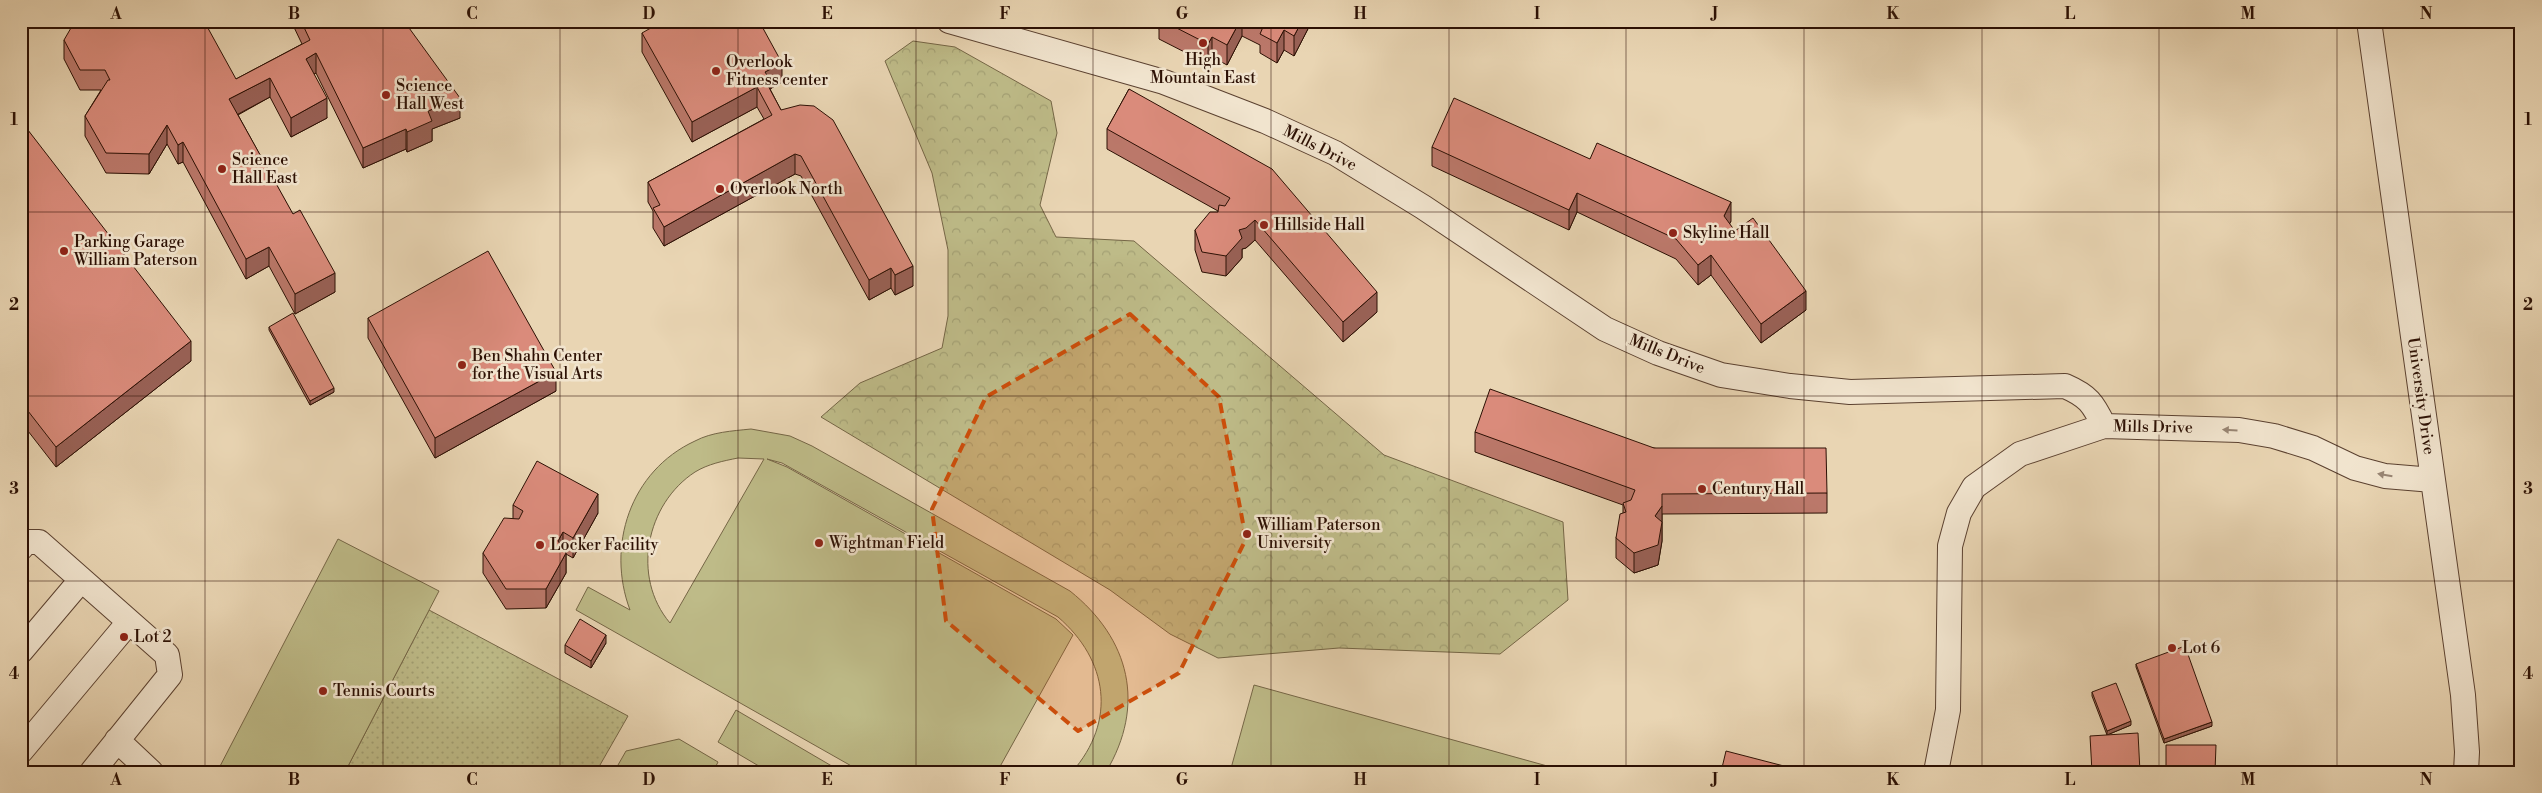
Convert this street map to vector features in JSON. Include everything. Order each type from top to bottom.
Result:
[{"type":"street","name":"Mills Drive","points":[[949,21],[1164,82],[1265,121],[1335,153],[1423,207],[1605,329],[1658,352],[1721,375],[1790,386],[1850,392],[2065,386],[2083,394],[2095,406],[2104,426],[2239,430],[2274,436],[2313,448],[2355,468],[2385,476],[2433,480]]},
{"type":"street","name":"University Drive","points":[[2369,21],[2463,695],[2467,752],[2466,772]]},
{"type":"street","points":[[1936,772],[1948,710],[1950,546],[1960,513],[1974,487],[2020,454],[2104,426]]},
{"type":"street","points":[[21,548],[26,542],[39,542],[167,655],[170,675],[92,772]]},
{"type":"street","points":[[21,651],[81,580]]},
{"type":"street","points":[[21,751],[129,622]]},
{"type":"street","points":[[117,740],[151,772]]},
{"type":"highlighted area","points":[[1130,314],[1219,397],[1246,539],[1179,673],[1078,731],[946,621],[932,509],[986,397]]},
{"type":"green space","points":[[913,41],[955,47],[1051,101],[1057,133],[1040,205],[1056,237],[1134,241],[1384,455],[1563,522],[1568,600],[1500,654],[1339,648],[1218,658],[1170,634],[1110,590],[821,417],[860,383],[942,348],[948,316],[948,250],[932,173],[885,61]]},
{"type":"green space","name":"Wightman Field","points":[[751,429],[790,436],[812,446],[1070,591],[1090,610],[1107,630],[1126,674],[1128,698],[1126,722],[1118,747],[1106,772],[1072,772],[1086,752],[1096,732],[1101,712],[1101,692],[1096,671],[1088,652],[1075,634],[1058,617],[782,463],[767,459],[787,467],[1056,619],[1073,635],[997,772],[862,772],[576,610],[588,587],[630,610],[623,586],[621,561],[623,536],[629,513],[640,491],[654,471],[673,454],[695,441],[729,431]],"holes":[[[738,458],[764,459],[670,623],[658,605],[651,584],[648,563],[650,542],[655,522],[665,503],[678,486],[695,472],[705,467]]]},
{"type":"green space","name":"Tennis Courts","points":[[338,539],[439,591],[345,772],[217,772]]},
{"type":"green space","points":[[429,610],[628,716],[596,772],[345,772]]},
{"type":"green space","points":[[1254,685],[1569,772],[1230,772]]},
{"type":"green space","points":[[736,710],[842,772],[769,772],[718,742]]},
{"type":"green space","points":[[679,739],[718,762],[713,772],[614,772],[626,751]]},
{"type":"building","points":[[75,21],[204,21],[236,79],[310,40],[301,21],[404,21],[460,98],[428,111],[432,121],[407,132],[406,129],[363,148],[316,53],[306,59],[327,98],[291,118],[270,78],[229,99],[293,214],[300,210],[335,273],[295,294],[269,247],[246,259],[183,142],[178,145],[167,125],[149,154],[106,153],[85,116],[108,80],[110,80],[105,70],[80,70],[64,40]]},
{"type":"building","points":[[663,21],[759,21],[782,63],[765,72],[770,80],[766,82],[781,110],[800,105],[814,106],[833,120],[913,266],[895,275],[891,268],[869,280],[801,156],[795,154],[664,227],[653,208],[660,205],[648,182],[772,115],[757,87],[692,122],[642,33]]},
{"type":"building","points":[[1163,21],[1240,21],[1227,45],[1212,37],[1208,44]]},
{"type":"building","points":[[1251,21],[1302,21],[1294,36],[1284,30],[1277,43],[1260,34],[1263,27]]},
{"type":"building","name":"Hillside Hall","points":[[1129,89],[1272,169],[1377,292],[1343,322],[1255,220],[1246,228],[1239,230],[1242,238],[1226,256],[1202,252],[1195,230],[1210,212],[1218,212],[1219,205],[1225,206],[1230,198],[1107,129]]},
{"type":"building","name":"Skyline Hall","points":[[1454,98],[1590,159],[1597,143],[1731,202],[1724,216],[1735,231],[1753,218],[1806,291],[1761,324],[1711,255],[1698,265],[1676,239],[1577,193],[1569,210],[1432,147]]},
{"type":"building","name":"Parking Garage William Paterson","points":[[21,121],[191,341],[56,447],[21,402]]},
{"type":"building","name":"Ben Shahn Center for the Visual Arts","points":[[488,251],[556,372],[435,438],[368,318]]},
{"type":"building","points":[[293,313],[334,388],[310,401],[269,327]]},
{"type":"building","name":"Century Hall","points":[[1490,389],[1654,448],[1826,448],[1827,493],[1662,494],[1662,506],[1655,516],[1662,522],[1658,545],[1634,553],[1616,538],[1620,514],[1626,512],[1623,503],[1631,500],[1635,490],[1475,432]]},
{"type":"building","name":"Locker Facility","points":[[537,461],[598,494],[573,538],[563,532],[558,541],[566,553],[546,589],[506,589],[483,553],[504,518],[519,519],[523,511],[513,505]]},
{"type":"building","points":[[580,619],[606,635],[591,661],[565,645]]},
{"type":"building","points":[[2185,646],[2212,722],[2164,739],[2136,664]]},
{"type":"building","points":[[2116,683],[2131,721],[2107,731],[2092,692]]},
{"type":"building","points":[[2138,733],[2140,772],[2092,772],[2090,736]]},
{"type":"building","points":[[2166,745],[2216,745],[2215,772],[2166,772]]},
{"type":"building","points":[[1726,751],[1807,772],[1721,772]]},
{"type":"place","name":"High Mountain East","points":[[1203,43]]},
{"type":"place","name":"Overlook Fitness center","points":[[716,71]]},
{"type":"place","name":"Science Hall West","points":[[386,95]]},
{"type":"place","name":"Science Hall East","points":[[222,169]]},
{"type":"place","name":"Overlook North","points":[[720,189]]},
{"type":"place","name":"Hillside Hall","points":[[1264,225]]},
{"type":"place","name":"Skyline Hall","points":[[1673,233]]},
{"type":"place","name":"Parking Garage William Paterson","points":[[64,251]]},
{"type":"place","name":"Ben Shahn Center for the Visual Arts","points":[[462,365]]},
{"type":"place","name":"Century Hall","points":[[1702,489]]},
{"type":"place","name":"William Paterson University","points":[[1247,534]]},
{"type":"place","name":"Wightman Field","points":[[819,543]]},
{"type":"place","name":"Locker Facility","points":[[540,545]]},
{"type":"place","name":"Lot 2","points":[[124,637]]},
{"type":"place","name":"Lot 6","points":[[2172,648]]},
{"type":"place","name":"Tennis Courts","points":[[323,691]]}]
